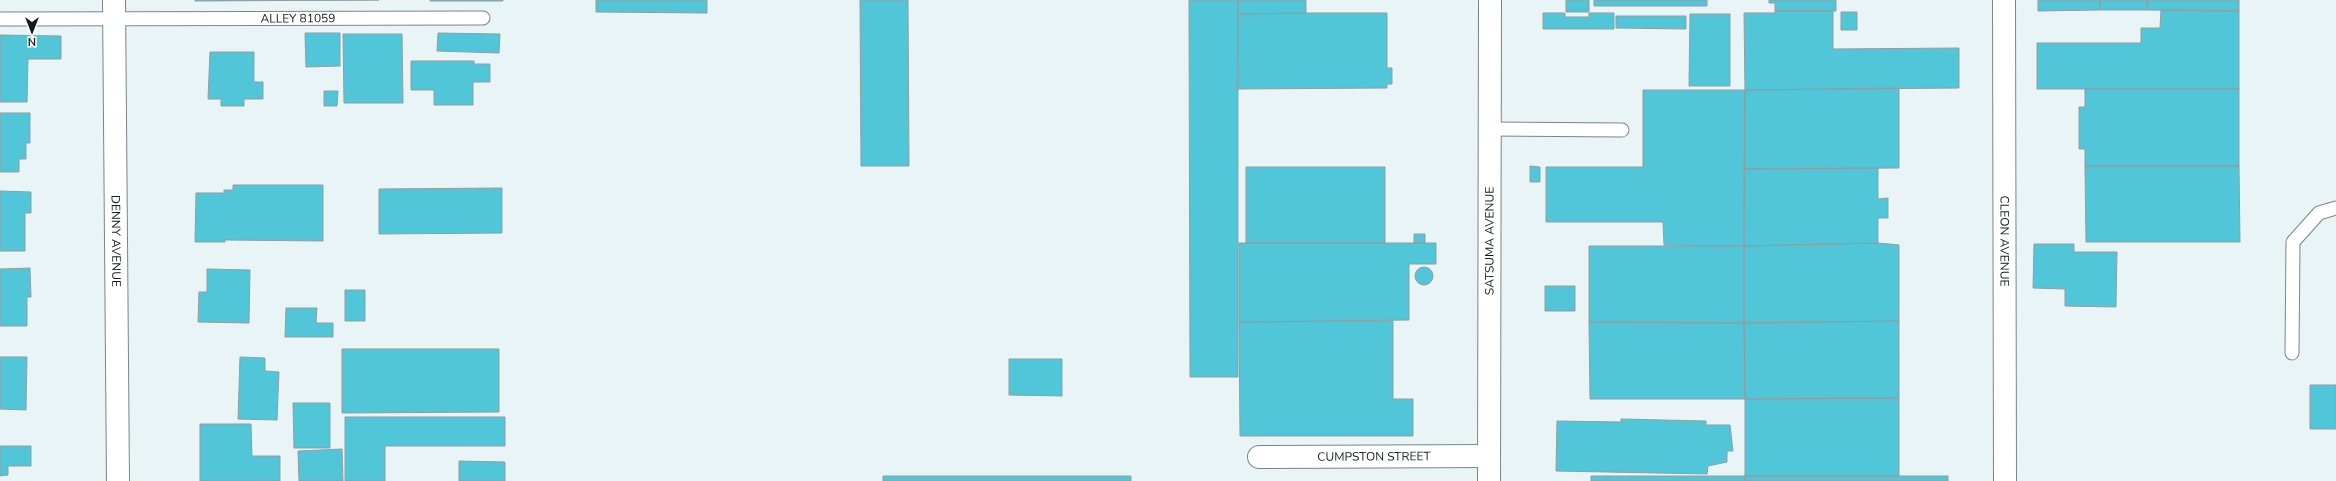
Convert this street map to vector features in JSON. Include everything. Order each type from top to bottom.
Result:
[{"type":"street","name":"SATSUMA AVENUE","points":[[1489,481],[1490,0]]},
{"type":"street","name":"CLEON AVENUE","points":[[2004,0],[2005,481]]},
{"type":"street","name":"DENNY AVENUE","points":[[114,9],[118,481]]},
{"type":"street","name":"CUMPSTON STREET","points":[[1259,457],[1489,456]]},
{"type":"lane","name":"ALLEY 81059","points":[[0,19],[114,9],[483,18]]},
{"type":"lane","points":[[1490,129],[1622,130]]},
{"type":"lane","points":[[2292,353],[2293,242],[2319,212],[2336,208]]},
{"type":"building","points":[[195,0],[379,0],[195,1]]},
{"type":"building","points":[[503,0],[503,1],[430,1]]},
{"type":"building","points":[[596,0],[707,0],[707,13],[596,12]]},
{"type":"building","points":[[860,0],[908,0],[909,166],[861,166]]},
{"type":"building","points":[[1189,0],[1238,0],[1238,377],[1190,377]]},
{"type":"building","points":[[1238,0],[1306,0],[1306,13],[1238,14]]},
{"type":"building","points":[[1566,0],[1589,0],[1589,12],[1566,12]]},
{"type":"building","points":[[1594,0],[1707,0],[1707,6],[1594,6]]},
{"type":"building","points":[[1769,0],[1836,0],[1836,11],[1775,11],[1775,3],[1769,3]]},
{"type":"building","points":[[2038,0],[2100,0],[2100,10],[2038,11]]},
{"type":"building","points":[[2100,0],[2147,0],[2147,10],[2100,10]]},
{"type":"building","points":[[2147,0],[2239,0],[2239,11],[2147,10]]},
{"type":"building","points":[[2161,10],[2239,11],[2239,89],[2037,89],[2037,43],[2141,43],[2141,28],[2160,28]]},
{"type":"building","points":[[1775,11],[1833,11],[1833,49],[1959,48],[1959,88],[1745,90],[1744,13],[1775,13]]},
{"type":"building","points":[[1841,12],[1857,12],[1857,30],[1841,30]]},
{"type":"building","points":[[1387,13],[1387,68],[1392,68],[1392,84],[1387,84],[1387,88],[1237,89],[1238,14]]},
{"type":"building","points":[[1543,13],[1565,13],[1565,17],[1589,17],[1589,13],[1614,13],[1614,29],[1543,29]]},
{"type":"building","points":[[1690,14],[1730,14],[1730,86],[1689,86]]},
{"type":"building","points":[[1616,16],[1686,16],[1686,29],[1616,28]]},
{"type":"building","points":[[305,33],[340,33],[340,66],[306,67]]},
{"type":"building","points":[[438,33],[500,34],[499,53],[437,51]]},
{"type":"building","points":[[343,34],[402,34],[403,103],[344,103]]},
{"type":"building","points":[[0,35],[61,36],[61,59],[28,59],[27,102],[0,102]]},
{"type":"building","points":[[210,52],[254,52],[254,82],[263,82],[263,99],[244,99],[244,106],[221,106],[221,99],[208,99]]},
{"type":"building","points":[[411,61],[474,61],[474,64],[490,64],[490,82],[473,82],[473,105],[434,105],[434,90],[411,90]]},
{"type":"building","points":[[1899,88],[1899,168],[1744,169],[1745,90]]},
{"type":"building","points":[[2085,89],[2239,89],[2239,166],[2085,166],[2085,149],[2079,149],[2079,107],[2085,107]]},
{"type":"building","points":[[1643,90],[1745,90],[1744,246],[1664,245],[1663,222],[1546,222],[1546,167],[1643,167]]},
{"type":"building","points":[[324,91],[338,91],[337,106],[324,106]]},
{"type":"building","points":[[0,113],[30,113],[30,143],[26,143],[26,159],[19,159],[19,172],[0,172]]},
{"type":"building","points":[[1530,166],[1540,167],[1540,182],[1530,182]]},
{"type":"building","points":[[2085,166],[2239,166],[2240,242],[2086,242]]},
{"type":"building","points":[[1246,167],[1385,167],[1385,243],[1246,243]]},
{"type":"building","points":[[1878,168],[1878,199],[1888,198],[1888,218],[1878,218],[1878,243],[1744,246],[1744,169]]},
{"type":"building","points":[[233,185],[323,185],[323,241],[225,240],[225,242],[195,242],[196,193],[224,193],[224,190],[233,190]]},
{"type":"building","points":[[502,188],[502,233],[379,234],[379,189]]},
{"type":"building","points":[[0,191],[31,192],[31,213],[25,213],[25,251],[0,251]]},
{"type":"building","points":[[1414,234],[1425,234],[1425,243],[1414,243]]},
{"type":"building","points":[[1239,243],[1436,243],[1436,264],[1409,264],[1409,320],[1239,322]]},
{"type":"building","points":[[1878,243],[1899,245],[1899,321],[1744,323],[1744,246]]},
{"type":"building","points":[[2034,244],[2074,244],[2074,252],[2117,252],[2116,307],[2065,306],[2065,289],[2033,288]]},
{"type":"building","points":[[1589,246],[1744,246],[1744,323],[1589,322]]},
{"type":"building","points":[[1420,267],[1428,267],[1433,272],[1431,283],[1428,285],[1420,285],[1415,280],[1415,272]]},
{"type":"building","points":[[30,268],[31,297],[27,297],[27,326],[0,326],[0,269]]},
{"type":"building","points":[[207,269],[250,270],[249,323],[198,322],[199,292],[207,292]]},
{"type":"building","points":[[1545,286],[1575,286],[1575,311],[1545,311]]},
{"type":"building","points":[[345,290],[365,290],[365,321],[345,321]]},
{"type":"building","points":[[286,308],[317,308],[316,323],[333,323],[333,337],[285,337]]},
{"type":"building","points":[[1393,321],[1393,399],[1413,399],[1413,436],[1240,436],[1239,322]]},
{"type":"building","points":[[1899,321],[1899,398],[1745,399],[1744,323]]},
{"type":"building","points":[[1589,322],[1744,323],[1745,399],[1590,399]]},
{"type":"building","points":[[342,349],[499,349],[499,412],[342,413]]},
{"type":"building","points":[[0,357],[27,357],[26,410],[0,409]]},
{"type":"building","points":[[240,357],[265,358],[265,371],[279,372],[277,420],[238,419]]},
{"type":"building","points":[[1009,359],[1062,359],[1062,396],[1009,395]]},
{"type":"building","points":[[2310,385],[2336,385],[2336,429],[2310,429]]},
{"type":"building","points":[[1899,398],[1899,476],[1745,476],[1745,399]]},
{"type":"building","points":[[293,403],[330,403],[330,448],[294,448]]},
{"type":"building","points":[[345,417],[505,417],[505,446],[385,446],[385,481],[345,481]]},
{"type":"building","points":[[1621,419],[1706,421],[1706,425],[1730,425],[1733,451],[1727,451],[1727,462],[1708,466],[1707,474],[1556,471],[1557,421],[1621,422]]},
{"type":"building","points":[[200,424],[251,424],[252,456],[280,456],[280,481],[200,481]]},
{"type":"building","points":[[0,446],[31,446],[31,466],[8,466],[8,475],[0,476]]},
{"type":"building","points":[[342,449],[343,481],[299,481],[298,451]]},
{"type":"building","points":[[459,461],[505,462],[505,481],[459,481]]},
{"type":"building","points":[[883,476],[1131,476],[1131,481],[883,481]]},
{"type":"building","points":[[1591,476],[1745,476],[1745,481],[1591,481]]},
{"type":"building","points":[[1745,476],[1948,476],[1948,481],[1745,481]]}]
